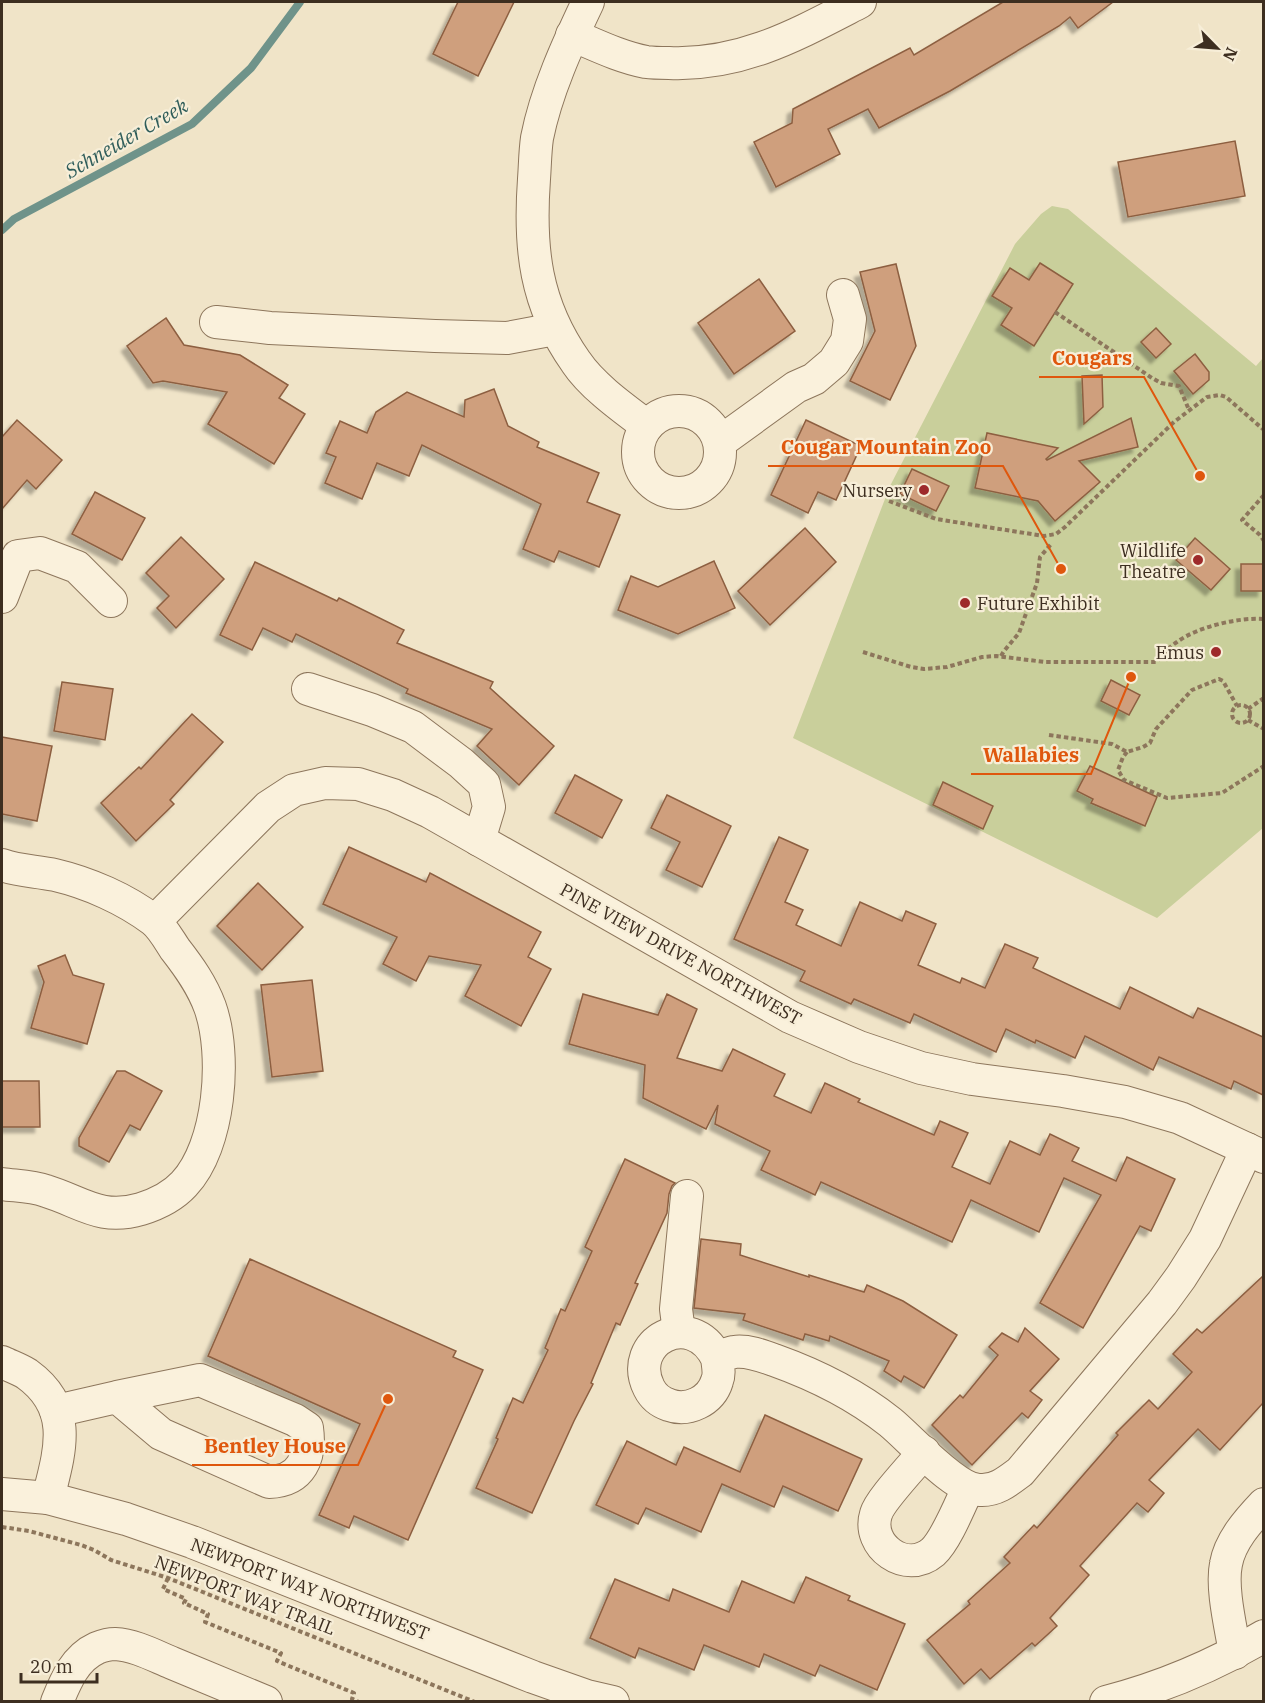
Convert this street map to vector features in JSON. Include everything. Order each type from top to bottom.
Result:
[{"type":"street","points":[[588,2],[572,35],[546,106],[537,140],[532,232],[538,276],[544,305],[555,329],[577,364],[612,399],[646,426]]},
{"type":"street","points":[[572,35],[618,55],[648,62],[685,64],[719,60],[757,51],[860,2]]},
{"type":"street","points":[[720,442],[796,387],[814,379],[834,362],[847,341],[850,319],[843,295]]},
{"type":"street","points":[[216,322],[270,328],[507,338],[555,329]]},
{"type":"street","points":[[681,410],[705,420],[714,429],[720,442],[721,454],[712,478],[702,487],[690,493],[665,492],[653,485],[644,476],[639,464],[640,438],[646,426],[668,412],[681,410]]},
{"type":"street","points":[[2,597],[18,555],[40,553],[77,567],[111,601]]},
{"type":"street","points":[[308,689],[413,727],[461,763],[484,784],[489,807],[478,840]]},
{"type":"street","name":"PINE VIEW DRIVE NORTHWEST","points":[[155,921],[268,807],[294,790],[325,783],[358,784],[412,803],[790,1017],[859,1047],[921,1068],[972,1079],[1125,1102],[1180,1118],[1255,1153]]},
{"type":"street","points":[[2,865],[55,875],[88,885],[123,901],[155,921],[199,983],[211,1008],[217,1040],[219,1080],[213,1129],[198,1164],[184,1184],[167,1198],[122,1213],[93,1210],[45,1190],[2,1184]]},
{"type":"street","points":[[717,1358],[735,1351],[759,1354],[802,1370],[835,1386],[890,1422],[955,1480],[968,1488],[979,1491],[994,1489],[1020,1472],[1162,1304],[1205,1239],[1255,1153]]},
{"type":"street","points":[[679,1332],[676,1309],[687,1196]]},
{"type":"street","points":[[679,1332],[693,1334],[704,1339],[717,1358],[719,1370],[712,1392],[693,1406],[682,1408],[659,1401],[646,1382],[644,1370],[651,1348],[670,1334],[679,1332]]},
{"type":"street","points":[[2,1362],[26,1373],[44,1389],[56,1411],[60,1427],[58,1455],[48,1498]]},
{"type":"street","points":[[56,1411],[117,1397],[200,1380],[295,1420],[307,1428],[309,1445],[303,1465],[292,1476],[280,1482],[269,1482],[161,1434],[117,1397]]},
{"type":"street","points":[[924,1452],[881,1502],[876,1512],[874,1524],[876,1535],[881,1545],[889,1553],[910,1560],[932,1553],[940,1545],[968,1488]]},
{"type":"street","name":"NEWPORT WAY NORTHWEST","points":[[2,1494],[48,1498],[126,1519],[192,1542],[533,1677],[587,1696],[613,1701]]},
{"type":"street","points":[[1235,1653],[1225,1586],[1226,1563],[1236,1538],[1263,1504]]},
{"type":"street","points":[[1106,1701],[1196,1670],[1235,1653],[1263,1636]]},
{"type":"street","points":[[57,1701],[75,1665],[99,1647],[114,1644],[152,1655],[266,1701]]},
{"type":"path","points":[[1055,312],[1152,378],[1161,383],[1179,386],[1189,410]]},
{"type":"path","points":[[889,501],[936,519],[1044,537],[1056,534],[1065,527],[1174,422],[1207,397],[1220,395],[1226,397],[1263,430]]},
{"type":"path","points":[[1263,495],[1242,520],[1260,535],[1263,541]]},
{"type":"path","points":[[1001,657],[1019,633],[1038,583],[1040,557],[1052,543]]},
{"type":"path","points":[[863,652],[924,669],[946,667],[982,657],[1045,662],[1156,662],[1177,642],[1196,632],[1215,625],[1256,618],[1263,619]]},
{"type":"path","points":[[1237,706],[1219,678],[1192,690],[1156,729],[1150,743],[1127,752],[1118,770],[1124,780],[1163,798],[1222,793],[1263,765]]},
{"type":"path","points":[[1248,708],[1263,698]]},
{"type":"path","points":[[1244,705],[1248,708],[1250,713],[1248,720],[1242,723],[1235,721],[1232,712],[1237,706],[1244,705]]},
{"type":"path","points":[[1248,720],[1263,729]]},
{"type":"path","points":[[1049,735],[1112,744],[1127,752]]},
{"type":"path","name":"NEWPORT WAY TRAIL","points":[[2,1527],[29,1531],[81,1545],[111,1560],[168,1578],[475,1701]]},
{"type":"path","points":[[168,1578],[163,1589],[186,1599],[184,1603],[208,1614],[205,1622],[281,1653],[277,1661],[354,1693],[351,1699],[359,1701]]},
{"type":"green space","points":[[1052,206],[1068,209],[1256,366],[1263,358],[1263,828],[1157,918],[793,738],[890,486],[1015,244],[1041,214]]},
{"type":"building","points":[[458,2],[514,2],[478,76],[433,54]]},
{"type":"building","points":[[1003,2],[1113,2],[1078,28],[1070,17],[1059,26],[950,91],[879,128],[868,109],[828,129],[840,154],[776,187],[754,142],[792,123],[793,109],[910,48],[914,55]]},
{"type":"building","points":[[1235,141],[1245,196],[1128,217],[1118,162]]},
{"type":"building","points":[[1040,263],[1073,284],[1034,346],[1001,325],[1012,308],[992,296],[1010,268],[1029,280]]},
{"type":"building","points":[[896,264],[916,346],[890,400],[850,381],[875,331],[860,272]]},
{"type":"building","points":[[759,279],[795,331],[734,374],[698,323]]},
{"type":"building","points":[[166,318],[184,345],[240,355],[288,385],[279,398],[305,414],[274,464],[208,424],[227,392],[163,381],[153,383],[127,346]]},
{"type":"building","points":[[1156,328],[1171,344],[1156,358],[1141,342]]},
{"type":"building","points":[[1195,354],[1209,372],[1209,380],[1193,394],[1174,371]]},
{"type":"building","points":[[1102,375],[1103,407],[1084,424],[1082,376]]},
{"type":"building","points":[[494,389],[508,426],[539,442],[537,447],[599,473],[587,502],[620,515],[599,567],[559,551],[554,562],[523,549],[541,504],[422,445],[409,476],[377,463],[362,499],[325,483],[336,457],[326,453],[340,421],[367,433],[376,412],[407,392],[464,417],[465,400]]},
{"type":"building","points":[[1131,418],[1138,447],[1079,461],[1100,482],[1055,521],[1038,501],[975,488],[987,433],[1058,448],[1047,460]]},
{"type":"building","points":[[17,420],[62,460],[36,489],[27,480],[2,509],[2,437]]},
{"type":"building","points":[[806,420],[861,446],[836,500],[818,492],[808,513],[771,495]]},
{"type":"building","name":"Nursery","points":[[912,469],[949,486],[936,511],[900,494]]},
{"type":"building","points":[[95,492],[145,518],[122,560],[72,534]]},
{"type":"building","points":[[805,528],[836,562],[770,625],[738,591]]},
{"type":"building","points":[[181,537],[224,579],[176,628],[157,608],[169,596],[146,573]]},
{"type":"building","name":"Wildlife Theatre","points":[[1195,538],[1230,569],[1211,590],[1176,560]]},
{"type":"building","points":[[714,561],[735,608],[678,634],[618,610],[631,576],[658,587]]},
{"type":"building","points":[[255,562],[337,601],[339,598],[404,630],[397,643],[493,682],[490,688],[554,746],[519,785],[477,746],[492,729],[406,693],[408,689],[296,634],[292,642],[263,628],[252,650],[220,635]]},
{"type":"building","points":[[1241,564],[1263,564],[1263,591],[1241,591]]},
{"type":"building","points":[[1111,680],[1140,695],[1129,715],[1101,701]]},
{"type":"building","points":[[62,682],[113,689],[105,740],[54,731]]},
{"type":"building","points":[[192,714],[223,742],[170,800],[174,804],[136,841],[101,803],[139,767],[141,769]]},
{"type":"building","points":[[2,737],[52,746],[37,821],[2,814]]},
{"type":"building","points":[[1090,766],[1157,797],[1145,826],[1091,803],[1093,799],[1077,791]]},
{"type":"building","points":[[575,775],[622,800],[602,838],[555,813]]},
{"type":"building","points":[[943,782],[993,806],[983,829],[933,805]]},
{"type":"building","points":[[667,795],[731,826],[702,887],[666,870],[680,842],[651,828]]},
{"type":"building","points":[[779,837],[808,850],[785,902],[803,910],[796,925],[841,946],[860,902],[902,921],[906,911],[936,924],[918,965],[960,983],[962,978],[985,988],[1005,944],[1038,958],[1033,968],[1120,1009],[1130,987],[1193,1018],[1198,1008],[1263,1037],[1263,1095],[1234,1081],[1231,1089],[1159,1057],[1153,1070],[1085,1036],[1075,1058],[1006,1029],[996,1052],[914,1014],[910,1023],[854,999],[851,1004],[800,981],[805,971],[734,939]]},
{"type":"building","points":[[349,847],[426,882],[430,873],[541,932],[528,957],[551,969],[521,1026],[465,996],[481,965],[429,956],[416,981],[383,964],[397,937],[323,904]]},
{"type":"building","points":[[258,883],[303,927],[262,970],[217,926]]},
{"type":"building","points":[[65,955],[73,975],[104,984],[87,1044],[31,1028],[44,982],[38,966]]},
{"type":"building","points":[[312,980],[323,1071],[272,1077],[261,985]]},
{"type":"building","points":[[583,994],[658,1015],[667,994],[697,1009],[677,1058],[722,1071],[733,1049],[785,1074],[774,1096],[811,1113],[825,1083],[860,1099],[858,1102],[934,1135],[940,1121],[968,1133],[952,1167],[990,1184],[1010,1141],[1040,1155],[1050,1134],[1079,1148],[1072,1161],[1116,1181],[1127,1157],[1175,1179],[1151,1231],[1140,1226],[1083,1328],[1040,1303],[1101,1195],[1064,1178],[1039,1232],[971,1200],[952,1242],[821,1182],[815,1195],[761,1170],[770,1151],[715,1124],[718,1105],[706,1129],[643,1098],[645,1065],[569,1044]]},
{"type":"building","points":[[117,1071],[125,1071],[162,1091],[140,1130],[130,1125],[109,1162],[79,1146],[79,1138]]},
{"type":"building","points":[[2,1081],[39,1081],[40,1127],[2,1127]]},
{"type":"building","points":[[625,1159],[675,1183],[669,1194],[667,1213],[635,1283],[638,1284],[620,1325],[616,1323],[591,1383],[593,1384],[532,1513],[476,1488],[513,1398],[523,1403],[548,1350],[545,1348],[561,1309],[565,1311],[592,1251],[585,1247]]},
{"type":"building","points":[[701,1239],[741,1244],[740,1255],[809,1277],[809,1275],[864,1292],[867,1285],[903,1301],[957,1335],[924,1388],[904,1376],[901,1382],[884,1371],[889,1361],[830,1336],[829,1341],[805,1334],[803,1340],[743,1320],[745,1314],[694,1308]]},
{"type":"building","points":[[250,1259],[456,1351],[453,1357],[483,1370],[408,1540],[354,1516],[349,1528],[319,1515],[360,1424],[208,1356]]},
{"type":"building","points":[[1263,1276],[1263,1403],[1220,1450],[1198,1429],[1149,1480],[1164,1493],[1148,1512],[1137,1503],[1080,1566],[1089,1575],[1050,1618],[1057,1626],[1035,1646],[1032,1643],[990,1679],[981,1669],[964,1684],[927,1640],[970,1604],[968,1601],[1010,1563],[1004,1557],[1034,1525],[1037,1528],[1118,1435],[1116,1433],[1149,1400],[1158,1409],[1192,1372],[1173,1354],[1197,1329],[1202,1333]]},
{"type":"building","points":[[1025,1328],[1059,1359],[1030,1391],[1042,1400],[1028,1418],[1022,1413],[972,1465],[932,1425],[960,1395],[963,1398],[998,1355],[989,1347],[1002,1333],[1018,1342]]},
{"type":"building","points":[[765,1415],[862,1459],[838,1511],[783,1486],[774,1507],[722,1484],[701,1532],[646,1508],[638,1524],[596,1505],[627,1441],[676,1465],[684,1447],[740,1472]]},
{"type":"building","points":[[806,1577],[850,1596],[848,1600],[905,1624],[877,1690],[820,1665],[815,1676],[764,1654],[759,1667],[704,1645],[694,1670],[639,1648],[635,1658],[590,1638],[615,1579],[669,1601],[673,1589],[729,1612],[742,1581],[794,1603]]},
{"type":"waterway","name":"Schneider Creek","points":[[2,230],[14,219],[192,124],[251,68],[300,2]]},
{"type":"place","name":"Cougars","points":[[1200,476]]},
{"type":"place","name":"Nursery","points":[[924,490]]},
{"type":"place","name":"Wildlife Theatre","points":[[1198,560]]},
{"type":"place","name":"Cougar Mountain Zoo","points":[[1061,569]]},
{"type":"place","name":"Future Exhibit","points":[[965,603]]},
{"type":"place","name":"Emus","points":[[1216,652]]},
{"type":"place","name":"Wallabies","points":[[1131,677]]},
{"type":"place","name":"Bentley House","points":[[388,1399]]}]
